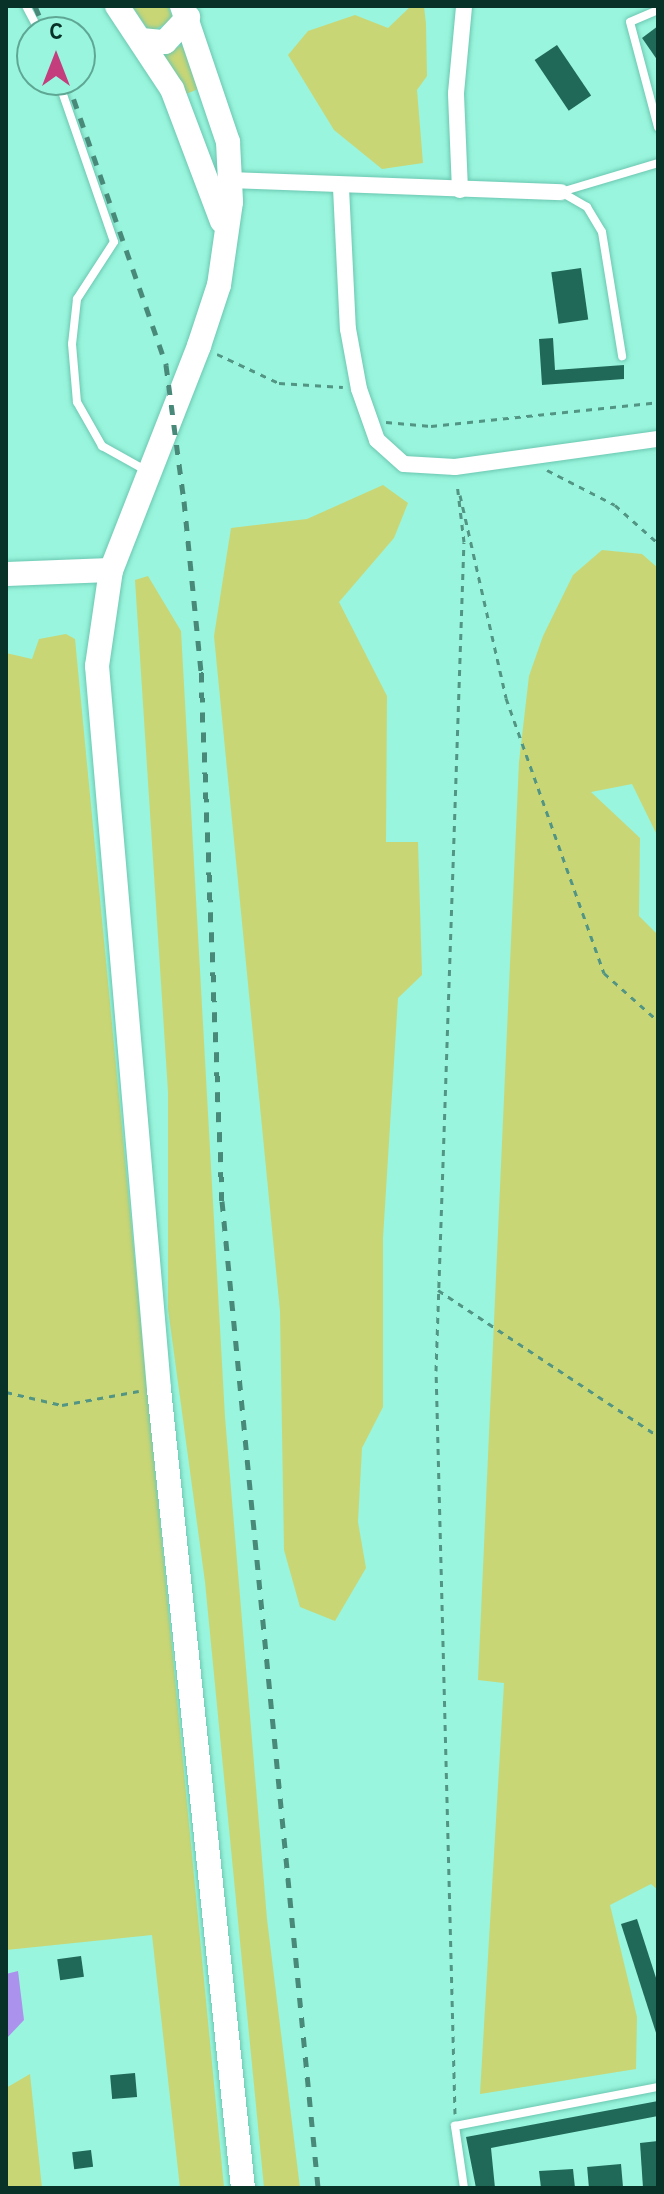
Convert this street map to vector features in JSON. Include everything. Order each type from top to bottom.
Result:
[{"type":"main road","points":[[117,6],[141,40],[191,128],[224,231]]},
{"type":"main road","points":[[141,40],[165,42],[185,11]]},
{"type":"main road","points":[[185,11],[211,74],[231,180],[219,285],[199,346],[111,570],[97,666],[159,1389],[243,2188]]},
{"type":"main road","points":[[6,574],[111,570]]},
{"type":"street","points":[[460,190],[456,93],[464,6]]},
{"type":"street","points":[[231,180],[341,188],[561,192]]},
{"type":"street","points":[[341,188],[348,329],[359,389],[377,440],[404,464],[455,467],[658,439]]},
{"type":"lane","points":[[658,10],[630,22],[658,127]]},
{"type":"lane","points":[[64,96],[114,242],[77,299],[72,344],[77,402],[102,446],[150,472]]},
{"type":"lane","points":[[561,192],[658,163]]},
{"type":"lane","points":[[561,192],[587,207],[602,232],[622,356]]},
{"type":"lane","points":[[464,2188],[455,2126],[658,2087]]},
{"type":"path","points":[[199,346],[279,383],[359,389]]},
{"type":"path","points":[[370,421],[431,426],[658,402]]},
{"type":"path","points":[[526,457],[615,505],[658,543]]},
{"type":"path","points":[[455,467],[506,698],[604,973],[658,1021]]},
{"type":"path","points":[[455,467],[464,542],[438,1290],[455,2126]]},
{"type":"path","points":[[438,1290],[658,1436]]},
{"type":"path","points":[[6,1392],[62,1405],[159,1389]]},
{"type":"green space","points":[[132,6],[168,6],[173,20],[150,32]]},
{"type":"green space","points":[[411,6],[424,6],[426,24],[427,76],[417,90],[423,163],[382,169],[334,130],[288,55],[308,31],[355,15],[388,28]]},
{"type":"green space","points":[[182,45],[198,89],[184,95],[163,55]]},
{"type":"green space","points":[[383,485],[408,503],[394,538],[339,602],[387,696],[386,842],[418,842],[422,975],[398,998],[383,1238],[383,1407],[362,1448],[358,1522],[366,1568],[335,1621],[300,1607],[284,1550],[280,1311],[214,636],[231,528],[307,519]]},
{"type":"green space","points":[[602,550],[642,554],[658,568],[658,837],[632,784],[591,792],[640,838],[639,916],[658,935],[658,1890],[651,1884],[610,1905],[637,2017],[636,2069],[480,2094],[504,1683],[478,1680],[519,762],[529,676],[543,636],[573,575]]},
{"type":"green space","points":[[148,576],[181,631],[225,1417],[267,1919],[300,2188],[264,2188],[205,1582],[168,1309],[168,1092],[135,580]]},
{"type":"green space","points":[[66,634],[75,639],[224,2188],[180,2188],[152,1935],[6,1950],[6,653],[32,659],[39,639]]},
{"type":"green space","points":[[30,2074],[42,2188],[6,2188],[6,2088]]},
{"type":"shaded area","points":[[18,1971],[24,2020],[6,2039],[6,1974]]},
{"type":"building","points":[[658,26],[658,61],[642,38]]},
{"type":"building","points":[[557,45],[591,96],[569,111],[535,60]]},
{"type":"building","points":[[581,268],[588,319],[559,324],[551,272]]},
{"type":"building","points":[[553,338],[555,370],[624,365],[624,379],[542,385],[539,339]]},
{"type":"building","points":[[637,1919],[658,1984],[658,2039],[621,1924]]},
{"type":"building","points":[[81,1956],[84,1977],[60,1980],[57,1959]]},
{"type":"building","points":[[135,2073],[137,2097],[112,2099],[110,2075]]},
{"type":"building","points":[[658,2101],[658,2116],[491,2148],[495,2188],[476,2188],[466,2137]]},
{"type":"building","points":[[658,2141],[658,2188],[643,2188],[640,2143]]},
{"type":"building","points":[[91,2150],[93,2167],[74,2169],[72,2152]]},
{"type":"building","points":[[621,2164],[623,2188],[589,2188],[587,2167]]},
{"type":"building","points":[[573,2169],[575,2188],[541,2188],[539,2171]]},
{"type":"railway","points":[[35,6],[39,16]]},
{"type":"railway","points":[[73,96],[166,365],[184,501],[201,672],[222,1201],[318,2188]]}]
